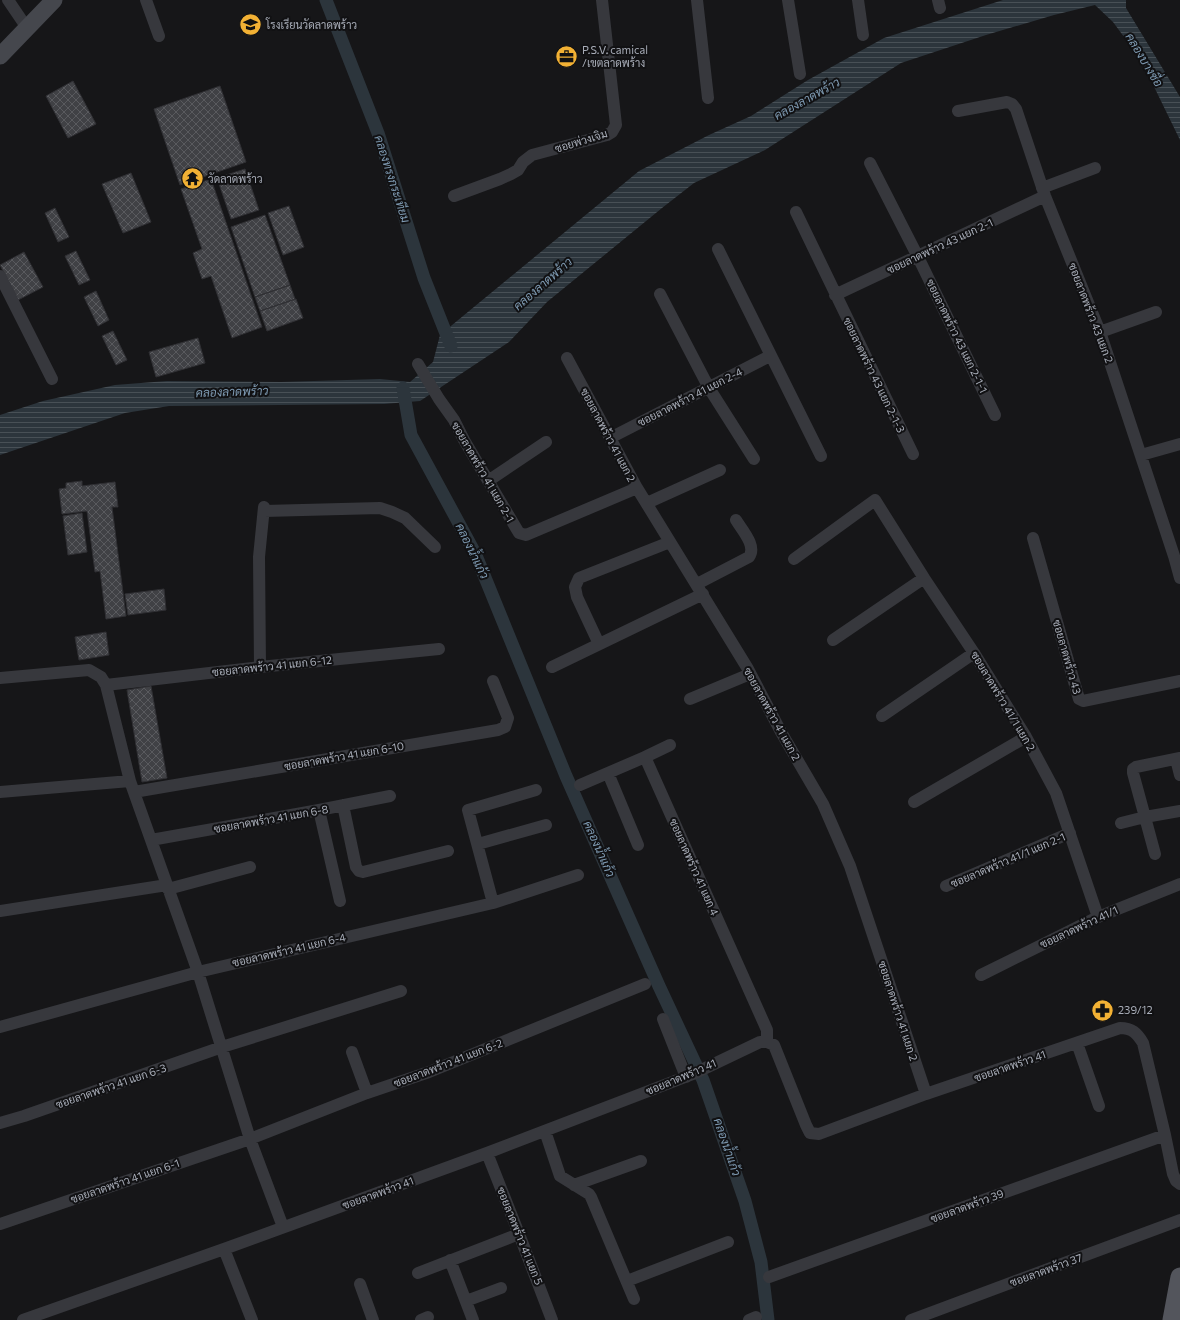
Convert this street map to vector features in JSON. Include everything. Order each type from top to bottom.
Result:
[{"type":"main road","points":[[0,56],[54,0]]},
{"type":"main road","points":[[1172,1320],[1180,1277]]},
{"type":"street","points":[[8,0],[26,28]]},
{"type":"street","points":[[146,0],[159,36]]},
{"type":"street","name":"ซอยพ่วงเจิม","points":[[454,196],[500,180],[512,174],[518,170],[523,162],[532,155],[607,135],[612,132],[616,125],[602,0]]},
{"type":"street","points":[[697,0],[708,98]]},
{"type":"street","points":[[788,0],[800,74]]},
{"type":"street","points":[[858,0],[863,35]]},
{"type":"street","name":"ซอยลาดพร้าว 43 แยก 2","points":[[958,111],[1006,102],[1012,104],[1016,109],[1044,192],[1100,332],[1141,455],[1177,555],[1180,578]]},
{"type":"street","name":"ซอยลาดพร้าว 43 แยก 2-1-1","points":[[870,163],[918,257],[995,415]]},
{"type":"street","name":"ซอยลาดพร้าว 43 แยก 2-1","points":[[835,295],[918,257],[1044,192],[1095,168]]},
{"type":"street","name":"ซอยลาดพร้าว 43 แยก 2-1-3","points":[[796,212],[913,454]]},
{"type":"street","points":[[718,249],[821,456]]},
{"type":"street","points":[[0,276],[52,379]]},
{"type":"street","points":[[660,294],[709,388],[754,459]]},
{"type":"street","points":[[1100,332],[1156,312]]},
{"type":"street","name":"ซอยลาดพร้าว 41 แยก 2-4","points":[[610,438],[770,356]]},
{"type":"street","name":"ซอยลาดพร้าว 41 แยก 2","points":[[567,358],[637,488],[700,589],[750,674],[781,732],[824,804],[850,866],[926,1094]]},
{"type":"street","name":"ซอยลาดพร้าว 41 แยก 2-1","points":[[418,364],[439,399],[454,420],[464,440],[519,533],[526,535],[637,488]]},
{"type":"street","points":[[488,480],[546,442]]},
{"type":"street","points":[[1141,455],[1180,444]]},
{"type":"street","points":[[647,503],[720,470]]},
{"type":"street","name":"ซอยลาดพร้าว 41/1 แยก 2","points":[[794,559],[875,500],[924,578],[974,653],[1026,737],[1056,793],[1098,917]]},
{"type":"street","points":[[260,667],[259,557],[264,509],[380,508],[405,518],[435,547]]},
{"type":"street","points":[[552,667],[599,644],[700,589],[749,557],[752,553],[752,547],[736,520]]},
{"type":"street","name":"ซอยลาดพร้าว 43","points":[[1033,538],[1079,699],[1083,701],[1180,681]]},
{"type":"street","points":[[599,644],[577,597],[575,587],[579,578],[670,542]]},
{"type":"street","points":[[834,640],[924,578]]},
{"type":"street","name":"ซอยลาดพร้าว 41 แยก 6-12","points":[[106,685],[260,667],[439,649]]},
{"type":"street","points":[[882,716],[974,653]]},
{"type":"street","points":[[0,678],[89,670],[101,677],[106,685],[132,787],[198,972],[250,1139],[283,1227]]},
{"type":"street","points":[[690,700],[750,674]]},
{"type":"street","name":"ซอยลาดพร้าว 41 แยก 6-10","points":[[132,787],[498,730],[505,726],[508,718],[493,681]]},
{"type":"street","points":[[914,802],[1026,737]]},
{"type":"street","points":[[580,785],[670,745]]},
{"type":"street","name":"ซอยลาดพร้าว 41 แยก 4","points":[[645,757],[767,1030],[768,1042]]},
{"type":"street","points":[[1155,854],[1133,770],[1136,767],[1178,759],[1180,775]]},
{"type":"street","points":[[608,773],[638,844]]},
{"type":"street","points":[[0,792],[132,787]]},
{"type":"street","points":[[493,902],[468,810],[536,790]]},
{"type":"street","name":"ซอยลาดพร้าว 41 แยก 6-8","points":[[151,840],[390,796]]},
{"type":"street","points":[[343,805],[356,867],[359,871],[363,872],[448,851]]},
{"type":"street","points":[[319,810],[340,901]]},
{"type":"street","points":[[1121,824],[1145,817],[1180,811]]},
{"type":"street","points":[[478,844],[546,825]]},
{"type":"street","name":"ซอยลาดพร้าว 41/1 แยก 2-1","points":[[946,886],[1070,833]]},
{"type":"street","points":[[0,910],[168,887],[250,867]]},
{"type":"street","name":"ซอยลาดพร้าว 41 แยก 6-4","points":[[0,1027],[198,972],[493,902],[578,875]]},
{"type":"street","name":"ซอยลาดพร้าว 41/1","points":[[981,975],[1098,917],[1180,884]]},
{"type":"street","name":"ซอยลาดพร้าว 41 แยก 6-2","points":[[250,1139],[367,1093],[428,1072],[645,984]]},
{"type":"street","name":"ซอยลาดพร้าว 41 แยก 6-3","points":[[0,1123],[222,1047],[402,991]]},
{"type":"street","points":[[663,1019],[690,1075]]},
{"type":"street","name":"ซอยลาดพร้าว 41","points":[[23,1320],[224,1249],[487,1153],[690,1075],[760,1042],[768,1042],[774,1045],[810,1133],[819,1134],[926,1094],[1120,1028],[1127,1028],[1138,1035],[1144,1043],[1173,1174],[1176,1181],[1180,1184]]},
{"type":"street","points":[[1077,1043],[1099,1106]]},
{"type":"street","points":[[352,1052],[367,1093]]},
{"type":"street","points":[[545,1131],[559,1174],[590,1194],[628,1281],[634,1299]]},
{"type":"street","name":"ซอยลาดพร้าว 39","points":[[769,1277],[1165,1135]]},
{"type":"street","name":"ซอยลาดพร้าว 41 แยก 6-1","points":[[0,1224],[250,1139]]},
{"type":"street","name":"ซอยลาดพร้าว 41 แยก 5","points":[[487,1153],[520,1234],[552,1320]]},
{"type":"street","points":[[574,1184],[641,1161]]},
{"type":"street","name":"ซอยลาดพร้าว 37","points":[[912,1320],[930,1317],[1180,1220]]},
{"type":"street","points":[[418,1273],[520,1234]]},
{"type":"street","points":[[628,1281],[728,1242]]},
{"type":"street","points":[[224,1249],[252,1320]]},
{"type":"street","points":[[450,1260],[473,1320]]},
{"type":"street","points":[[360,1284],[373,1320]]},
{"type":"street","points":[[466,1302],[500,1288]]},
{"type":"water","points":[[1003,0],[1126,0],[1126,8],[1180,97],[1180,140],[1141,60],[1113,22],[1095,5],[1054,15],[986,35],[901,63],[765,150],[694,183],[547,302],[509,342],[420,401],[384,404],[169,406],[125,413],[0,455],[0,415],[43,401],[115,385],[167,381],[281,382],[380,379],[410,382],[433,362],[440,335],[639,171],[709,135],[751,116],[808,80],[884,38]]},
{"type":"building","points":[[73,81],[96,124],[68,138],[46,96]]},
{"type":"building","points":[[220,86],[246,162],[180,185],[154,109]]},
{"type":"building","points":[[245,169],[259,210],[231,219],[217,178]]},
{"type":"building","points":[[131,173],[151,222],[123,233],[102,184]]},
{"type":"building","points":[[211,179],[262,327],[232,338],[211,276],[202,279],[193,253],[202,249],[181,189]]},
{"type":"building","points":[[289,206],[304,247],[283,255],[268,213]]},
{"type":"building","points":[[55,208],[69,237],[58,242],[45,213]]},
{"type":"building","points":[[265,215],[290,285],[255,297],[231,227]]},
{"type":"building","points":[[76,251],[90,280],[79,285],[65,256]]},
{"type":"building","points":[[24,252],[43,287],[18,300],[0,265]]},
{"type":"building","points":[[290,285],[295,299],[260,311],[255,297]]},
{"type":"building","points":[[96,291],[109,320],[98,326],[84,297]]},
{"type":"building","points":[[296,299],[303,318],[267,331],[260,311]]},
{"type":"building","points":[[113,331],[127,360],[116,365],[102,336]]},
{"type":"building","points":[[198,338],[205,363],[156,377],[149,352]]},
{"type":"building","points":[[82,481],[82,486],[115,482],[118,507],[112,507],[126,616],[106,619],[100,571],[95,572],[87,511],[62,514],[59,489],[66,488],[66,483]]},
{"type":"building","points":[[82,513],[87,552],[68,555],[63,516]]},
{"type":"building","points":[[164,589],[166,610],[128,615],[125,594]]},
{"type":"building","points":[[106,632],[109,655],[79,660],[75,637]]},
{"type":"building","points":[[151,686],[167,778],[142,782],[127,690]]},
{"type":"waterway","name":"คลองทรงกระเทียม","points":[[326,0],[378,133],[424,278],[451,346]]},
{"type":"waterway","name":"คลองน้ำแก้ว","points":[[403,388],[411,435],[475,553],[566,776],[659,986],[703,1080],[745,1201],[761,1262],[768,1320]]},
{"type":"place","name":"โรงเรียนวัดลาดพร้าว","points":[[250,25]]},
{"type":"place","name":"P.S.V. camical /เขตลาดพร้าง","points":[[567,56]]},
{"type":"place","name":"วัดลาดพร้าว","points":[[193,179]]},
{"type":"place","name":"239/12","points":[[1102,1010]]},
{"type":"water label","name":"คลองบางซื่อ","points":[[1144,60]]},
{"type":"water label","name":"คลองลาดพร้าว","points":[[807,99]]},
{"type":"water label","name":"คลองลาดพร้าว","points":[[543,284]]},
{"type":"water label","name":"คลองลาดพร้าว","points":[[232,392]]}]
